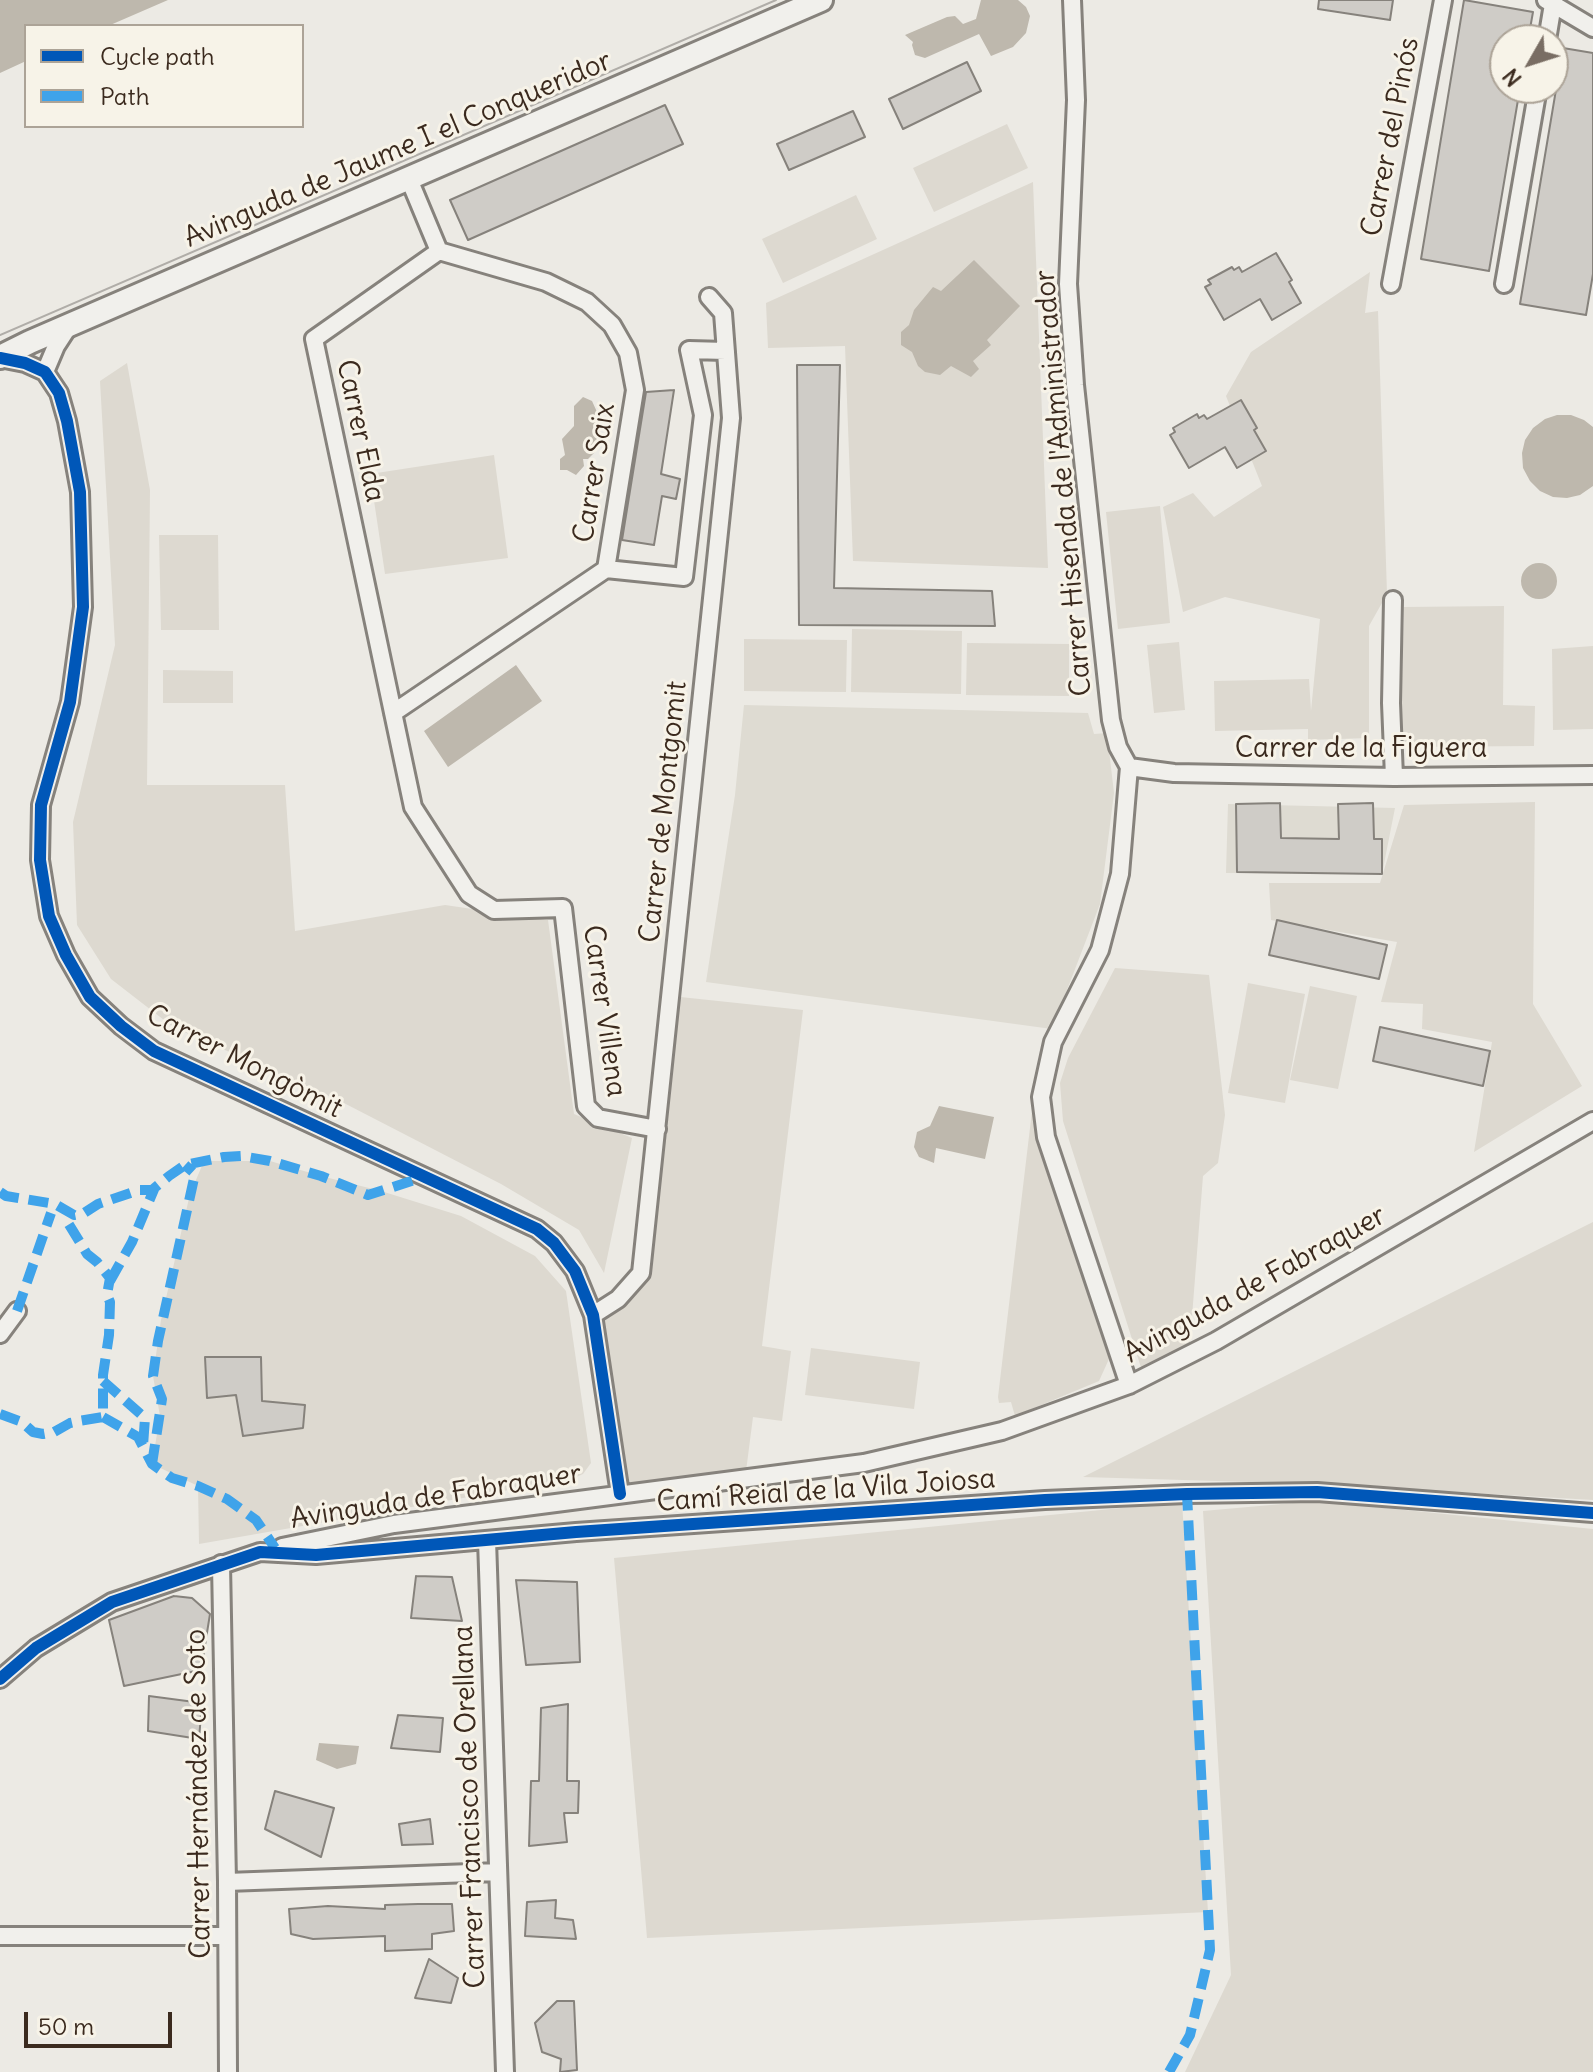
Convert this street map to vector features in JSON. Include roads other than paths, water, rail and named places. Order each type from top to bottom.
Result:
[{"type":"street","name":"Avinguda de Jaume I el Conqueridor","points":[[0,357],[821,0]]},
{"type":"street","name":"Carrer Hisenda de l'Administrador","points":[[1072,0],[1076,100],[1068,284],[1075,385],[1111,720],[1118,747],[1129,767]]},
{"type":"street","name":"Carrer del Pinós","points":[[1391,284],[1443,0]]},
{"type":"street","points":[[1548,24],[1550,2],[1593,28]]},
{"type":"street","points":[[1504,284],[1535,104]]},
{"type":"street","points":[[409,179],[439,251]]},
{"type":"street","name":"Carrer Saix","points":[[393,713],[606,569],[635,390],[628,353],[612,325],[587,302],[546,282],[439,251]]},
{"type":"street","name":"Carrer Elda","points":[[393,713],[314,339],[439,251]]},
{"type":"street","name":"Carrer de Montgomit","points":[[593,1315],[618,1299],[641,1273],[731,418],[723,313],[709,297]]},
{"type":"street","points":[[0,357],[45,372],[56,346],[70,325]]},
{"type":"street","points":[[606,569],[684,577],[703,415],[689,350],[726,351]]},
{"type":"street","name":"Carrer Mongòmit","points":[[45,372],[59,393],[80,492],[83,607],[70,702],[41,805],[40,860],[49,916],[66,955],[90,997],[154,1051],[537,1229],[554,1243],[575,1271],[593,1315],[620,1494]]},
{"type":"street","points":[[1393,600],[1391,703],[1394,777]]},
{"type":"street","name":"Carrer Villena","points":[[393,713],[413,807],[469,894],[494,910],[563,908],[586,1106],[598,1118],[657,1129]]},
{"type":"street","points":[[1129,767],[1120,874],[1100,950],[1053,1042],[1041,1097],[1046,1137],[1129,1385]]},
{"type":"street","name":"Carrer de la Figuera","points":[[1129,767],[1174,773],[1394,777],[1593,775]]},
{"type":"street","name":"Avinguda de Fabraquer","points":[[260,1552],[394,1524],[864,1463],[1002,1431],[1129,1385],[1216,1341],[1593,1121]]},
{"type":"street","points":[[0,1334],[17,1311]]},
{"type":"street","name":"Camí Reial de la Vila Joiosa","points":[[0,1679],[36,1648],[112,1602],[260,1552],[316,1555],[576,1532],[1014,1502],[1187,1494],[1317,1492],[1593,1513]]},
{"type":"street","name":"Carrer Francisco de Orellana","points":[[487,1540],[505,2072]]},
{"type":"street","name":"Carrer Hernández de Soto","points":[[221,1564],[228,2072]]},
{"type":"street","points":[[227,1882],[498,1872]]},
{"type":"street","points":[[0,1936],[227,1936]]},
{"type":"tram line","points":[[0,335],[776,0]]}]
